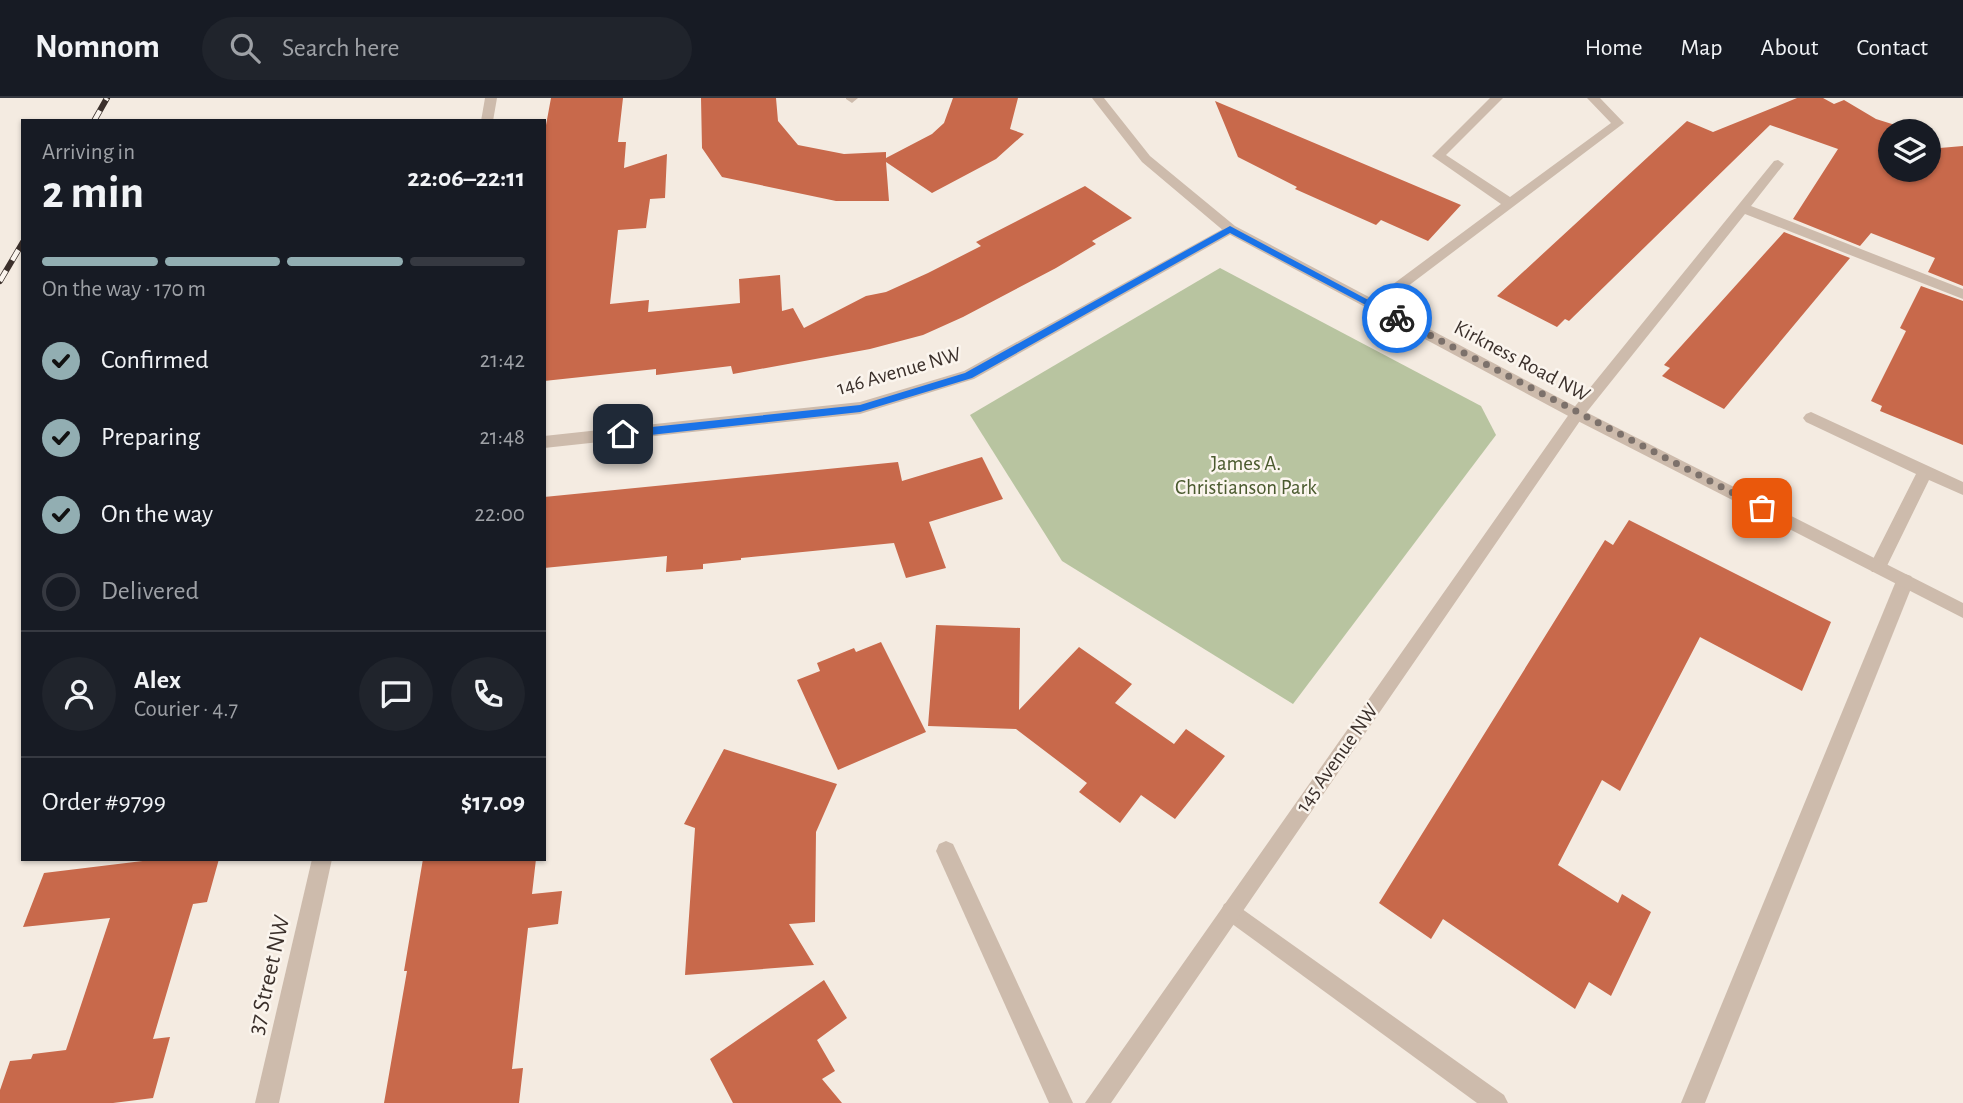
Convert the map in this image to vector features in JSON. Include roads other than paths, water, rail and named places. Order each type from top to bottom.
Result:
[{"type":"street","points":[[486,119],[491,98]]},
{"type":"street","name":"Kirkness Road NW","points":[[1098,98],[1146,159],[1230,229],[1577,414],[1963,611]]},
{"type":"street","points":[[1497,98],[1438,156],[1511,204]]},
{"type":"street","points":[[1374,306],[1618,123],[1593,98]]},
{"type":"street","name":"145 Avenue NW","points":[[1097,1103],[1577,414],[1778,163]]},
{"type":"street","points":[[1742,208],[1963,294]]},
{"type":"street","name":"146 Avenue NW","points":[[546,442],[860,408],[969,375],[1230,229]]},
{"type":"street","points":[[1811,418],[1959,487],[1963,468]]},
{"type":"street","points":[[1878,567],[1925,471]]},
{"type":"street","points":[[1693,1103],[1905,581]]},
{"type":"street","points":[[946,852],[1061,1103]]},
{"type":"street","name":"37 Street NW","points":[[267,1103],[322,861]]},
{"type":"street","points":[[1231,911],[1496,1103]]},
{"type":"railway","points":[[95,119],[107,98]]},
{"type":"railway","points":[[0,281],[21,245]]},
{"type":"park label","name":"James A. Christianson Park","points":[[1246,475]]}]
